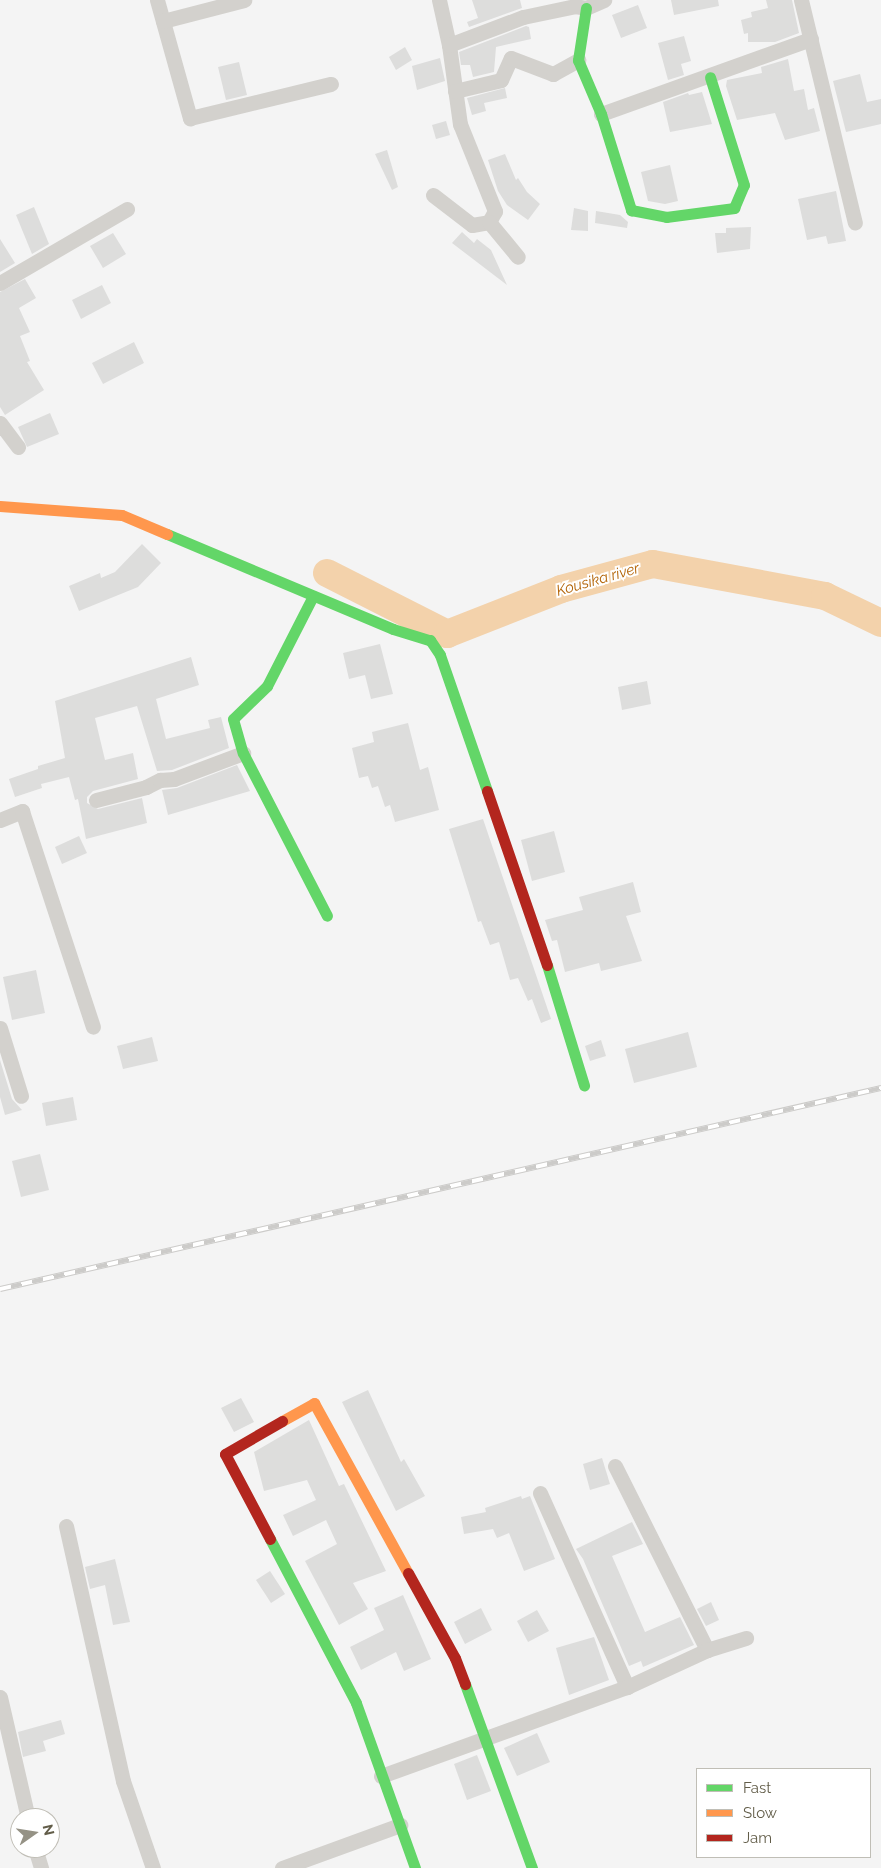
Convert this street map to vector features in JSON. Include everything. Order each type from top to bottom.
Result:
[{"type":"street","points":[[157,0],[190,118],[331,84]]},
{"type":"street","points":[[163,22],[244,0]]},
{"type":"street","points":[[439,0],[449,45],[460,124],[495,211],[489,222]]},
{"type":"street","points":[[449,45],[523,17],[575,6],[586,8],[604,0]]},
{"type":"street","points":[[801,0],[855,223]]},
{"type":"street","points":[[586,8],[578,60],[601,114],[631,210],[666,217],[734,208],[744,185],[710,77]]},
{"type":"street","points":[[601,114],[643,101],[674,86],[710,77],[811,39]]},
{"type":"street","points":[[455,91],[501,80],[511,58],[553,74],[578,60]]},
{"type":"street","points":[[434,195],[472,225],[489,222]]},
{"type":"street","points":[[0,283],[127,208]]},
{"type":"street","points":[[489,222],[518,257]]},
{"type":"street","points":[[0,423],[18,447]]},
{"type":"street","points":[[0,506],[122,514],[392,629],[430,640],[440,655],[543,953],[584,1085]]},
{"type":"street","points":[[314,596],[268,686],[233,719],[243,753],[250,762],[327,916]]},
{"type":"street","points":[[96,800],[146,787],[160,780],[174,779],[243,753]]},
{"type":"street","points":[[0,820],[22,811],[93,1027]]},
{"type":"street","points":[[0,1028],[21,1096]]},
{"type":"street","points":[[415,1868],[356,1703],[226,1454],[314,1403],[455,1658],[532,1868]]},
{"type":"street","points":[[615,1466],[707,1650]]},
{"type":"street","points":[[540,1493],[627,1687]]},
{"type":"street","points":[[66,1526],[123,1781],[153,1868]]},
{"type":"street","points":[[381,1776],[485,1740],[627,1687],[707,1650],[746,1638]]},
{"type":"street","points":[[0,1697],[26,1808]]},
{"type":"street","points":[[282,1868],[400,1825]]},
{"type":"building","points":[[472,0],[520,0],[522,8],[469,27],[467,22],[478,18]]},
{"type":"building","points":[[671,0],[718,0],[719,6],[674,15]]},
{"type":"building","points":[[766,0],[792,0],[799,33],[775,42],[748,42],[748,33],[744,34],[741,20],[752,17],[751,12],[768,8]]},
{"type":"building","points":[[638,5],[647,28],[621,38],[612,15]]},
{"type":"building","points":[[526,26],[529,27],[531,39],[496,47],[494,72],[473,77],[470,65],[461,65],[459,52]]},
{"type":"building","points":[[684,36],[691,61],[681,64],[684,75],[668,80],[658,43]]},
{"type":"building","points":[[405,47],[412,60],[396,70],[389,57]]},
{"type":"building","points":[[440,58],[445,81],[417,90],[412,66]]},
{"type":"building","points":[[788,59],[794,91],[804,89],[808,110],[814,108],[820,131],[785,140],[775,113],[737,120],[726,86],[727,80],[762,73],[761,67]]},
{"type":"building","points":[[239,62],[247,95],[226,100],[218,67]]},
{"type":"building","points":[[860,74],[867,102],[881,99],[881,124],[846,132],[833,81]]},
{"type":"building","points":[[505,88],[507,98],[484,103],[486,111],[472,115],[467,98]]},
{"type":"building","points":[[702,92],[712,124],[670,132],[663,102],[688,93],[689,95]]},
{"type":"building","points":[[446,121],[450,135],[436,139],[432,125]]},
{"type":"building","points":[[387,150],[398,187],[392,190],[375,154]]},
{"type":"building","points":[[505,154],[516,180],[518,178],[527,192],[540,204],[528,220],[507,205],[498,191],[488,160]]},
{"type":"building","points":[[670,165],[678,201],[665,204],[648,201],[641,172]]},
{"type":"building","points":[[836,191],[846,241],[828,244],[826,236],[807,240],[798,199]]},
{"type":"building","points":[[34,207],[49,244],[32,254],[16,215]]},
{"type":"building","points":[[574,208],[588,211],[588,231],[571,230]]},
{"type":"building","points":[[596,211],[620,215],[628,222],[627,228],[595,223]]},
{"type":"building","points":[[751,227],[750,249],[717,253],[715,233],[726,233],[726,228]]},
{"type":"building","points":[[462,232],[474,243],[477,239],[491,250],[507,285],[452,243]]},
{"type":"building","points":[[113,233],[126,254],[103,268],[90,246]]},
{"type":"building","points":[[0,239],[15,263],[0,272]]},
{"type":"building","points":[[25,279],[36,298],[19,308],[30,332],[20,336],[30,361],[27,362],[44,390],[5,415],[0,407],[0,292]]},
{"type":"building","points":[[102,285],[111,303],[81,319],[72,300]]},
{"type":"building","points":[[134,342],[144,363],[103,384],[92,363]]},
{"type":"building","points":[[50,413],[59,434],[27,447],[18,427]]},
{"type":"building","points":[[142,544],[161,563],[138,587],[79,611],[69,586],[100,573],[101,578],[115,572]]},
{"type":"building","points":[[380,644],[393,694],[371,699],[365,675],[349,679],[343,653]]},
{"type":"building","points":[[191,657],[199,685],[156,699],[166,739],[210,728],[208,720],[221,717],[229,748],[172,770],[157,771],[137,706],[95,718],[105,760],[133,753],[138,779],[93,791],[87,797],[87,803],[98,809],[142,798],[147,823],[86,839],[78,799],[75,800],[69,777],[41,784],[42,788],[15,797],[9,779],[38,769],[38,766],[65,758],[55,701]]},
{"type":"building","points":[[647,681],[651,704],[622,710],[618,687]]},
{"type":"building","points":[[408,723],[420,770],[428,767],[439,810],[395,822],[390,805],[385,807],[378,786],[372,788],[368,776],[359,778],[352,748],[374,742],[372,732]]},
{"type":"building","points":[[237,765],[250,791],[168,815],[162,790],[177,788]]},
{"type":"building","points":[[483,819],[551,1019],[541,1023],[532,999],[528,1001],[518,978],[510,980],[499,942],[490,945],[481,921],[478,922],[449,829]]},
{"type":"building","points":[[554,831],[565,872],[532,881],[521,840]]},
{"type":"building","points":[[79,836],[87,853],[62,864],[55,847]]},
{"type":"building","points":[[633,882],[641,912],[626,916],[642,961],[601,971],[599,963],[565,972],[557,940],[552,941],[545,920],[583,910],[579,897]]},
{"type":"building","points":[[36,970],[45,1013],[12,1020],[3,977]]},
{"type":"building","points":[[688,1032],[697,1067],[634,1083],[625,1049]]},
{"type":"building","points":[[152,1037],[158,1061],[123,1069],[117,1046]]},
{"type":"building","points":[[601,1040],[606,1056],[590,1061],[585,1046]]},
{"type":"building","points":[[0,1060],[12,1099],[22,1110],[5,1115],[0,1097]]},
{"type":"building","points":[[73,1097],[77,1120],[46,1126],[42,1103]]},
{"type":"building","points":[[40,1154],[49,1190],[21,1197],[12,1161]]},
{"type":"building","points":[[368,1390],[401,1462],[404,1459],[425,1496],[396,1511],[342,1402]]},
{"type":"building","points":[[241,1398],[254,1422],[234,1432],[221,1408]]},
{"type":"building","points":[[309,1420],[339,1486],[344,1484],[386,1571],[353,1583],[368,1609],[339,1625],[305,1561],[337,1544],[326,1520],[293,1536],[283,1515],[316,1500],[307,1480],[264,1491],[254,1452]]},
{"type":"building","points":[[602,1458],[610,1484],[590,1490],[583,1464]]},
{"type":"building","points":[[521,1496],[522,1499],[530,1496],[555,1559],[524,1571],[509,1533],[497,1538],[493,1529],[464,1534],[461,1517],[486,1512],[485,1508]]},
{"type":"building","points":[[632,1522],[643,1544],[612,1556],[645,1632],[680,1617],[694,1645],[643,1667],[641,1661],[629,1666],[583,1559],[576,1549]]},
{"type":"building","points":[[115,1559],[130,1622],[113,1625],[105,1585],[90,1589],[85,1567]]},
{"type":"building","points":[[270,1571],[285,1594],[271,1603],[256,1580]]},
{"type":"building","points":[[403,1595],[431,1659],[404,1671],[396,1652],[361,1670],[350,1647],[384,1630],[374,1608]]},
{"type":"building","points":[[711,1602],[719,1620],[706,1626],[697,1609]]},
{"type":"building","points":[[481,1608],[492,1630],[465,1644],[454,1622]]},
{"type":"building","points":[[537,1610],[549,1631],[528,1642],[517,1621]]},
{"type":"building","points":[[594,1637],[609,1680],[569,1695],[556,1648]]},
{"type":"building","points":[[61,1720],[65,1734],[43,1741],[46,1751],[23,1757],[18,1732]]},
{"type":"building","points":[[537,1733],[550,1762],[517,1776],[504,1748]]},
{"type":"building","points":[[477,1755],[491,1791],[467,1800],[454,1764]]},
{"type":"waterway","name":"Kousika river","points":[[327,573],[447,634],[561,589],[653,564],[825,596],[881,623]]},
{"type":"railway","points":[[0,1289],[881,1088]]},
{"type":"traffic: fast","points":[[586,8],[578,60],[601,114],[631,210],[666,217],[734,208],[744,185],[710,77]]},
{"type":"traffic: fast","points":[[167,534],[393,629],[430,640],[440,655],[487,791]]},
{"type":"traffic: fast","points":[[313,596],[267,686],[233,719],[243,753],[327,916]]},
{"type":"traffic: fast","points":[[547,965],[584,1085]]},
{"type":"traffic: fast","points":[[270,1539],[356,1703],[415,1868]]},
{"type":"traffic: fast","points":[[465,1684],[532,1868]]},
{"type":"traffic: slow","points":[[0,506],[122,515],[167,534]]},
{"type":"traffic: slow","points":[[282,1421],[314,1403],[408,1573]]},
{"type":"traffic: jam","points":[[487,791],[547,965]]},
{"type":"traffic: jam","points":[[270,1539],[225,1454],[282,1421]]},
{"type":"traffic: jam","points":[[408,1573],[455,1658],[465,1684]]}]
